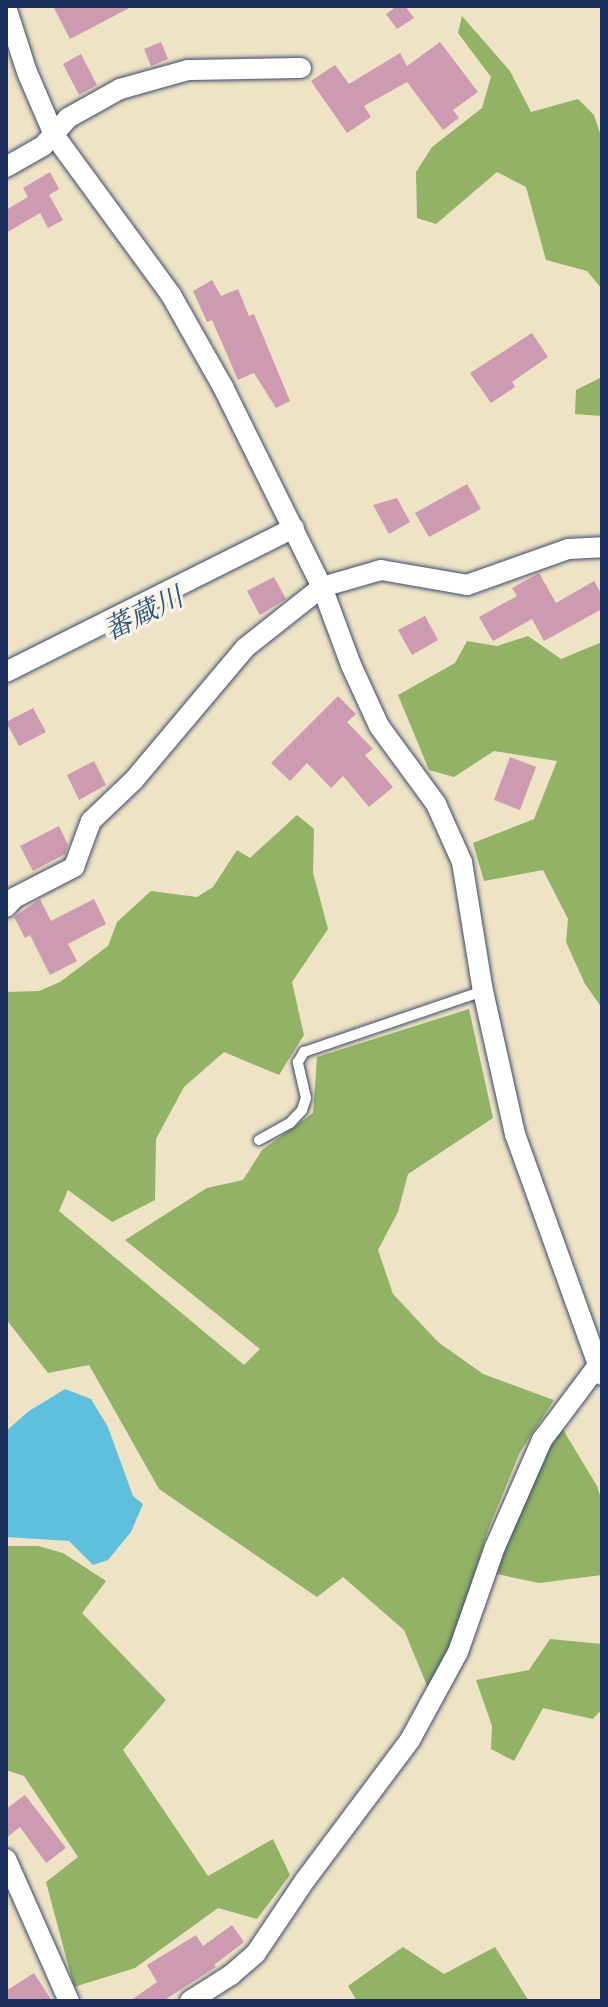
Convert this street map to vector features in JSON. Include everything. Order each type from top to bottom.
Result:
[{"type":"street","points":[[6,7],[27,72],[54,135],[171,295],[223,387],[322,587],[351,665],[379,726],[436,804],[462,862],[483,991],[515,1134],[601,1367],[542,1440],[495,1547],[458,1652],[410,1740],[306,1879],[256,1953],[196,2000]]},
{"type":"street","points":[[6,167],[54,135],[68,118],[120,89],[188,70],[301,68]]},
{"type":"street","points":[[6,672],[294,528]]},
{"type":"street","points":[[6,907],[14,898],[74,867],[91,821],[134,780],[245,648],[322,587],[381,570],[467,585],[568,549],[602,547]]},
{"type":"street","points":[[6,1859],[69,2001]]},
{"type":"lane","points":[[259,1140],[290,1123],[302,1110],[306,1098],[298,1062],[304,1052],[483,991]]},
{"type":"green space","points":[[462,16],[510,71],[531,112],[578,99],[594,115],[602,139],[602,289],[587,271],[546,260],[526,187],[497,172],[436,224],[417,218],[416,172],[432,147],[482,108],[491,77],[458,33]]},
{"type":"green space","points":[[602,377],[602,416],[575,414],[576,390]]},
{"type":"green space","points":[[528,636],[561,659],[602,642],[602,1008],[585,984],[566,942],[568,919],[543,870],[484,881],[473,843],[534,819],[557,761],[494,751],[454,777],[429,770],[398,695],[455,663],[467,641],[497,646]]},
{"type":"green space","points":[[297,815],[314,829],[313,873],[328,929],[292,982],[304,1035],[279,1075],[224,1052],[184,1087],[156,1139],[155,1200],[112,1222],[68,1190],[59,1211],[244,1365],[260,1349],[125,1240],[207,1188],[243,1180],[262,1150],[313,1113],[317,1057],[469,1009],[493,1118],[408,1174],[398,1212],[378,1250],[393,1294],[438,1342],[483,1374],[554,1400],[520,1452],[488,1530],[448,1658],[428,1688],[404,1630],[343,1577],[317,1597],[159,1489],[89,1365],[48,1373],[6,1319],[6,992],[39,991],[60,982],[108,946],[117,922],[151,891],[197,897],[213,887],[237,850],[250,858]]},
{"type":"green space","points":[[562,1428],[597,1486],[602,1502],[602,1575],[539,1583],[492,1573],[536,1468]]},
{"type":"green space","points":[[6,1546],[38,1546],[63,1553],[106,1581],[82,1613],[166,1700],[123,1750],[208,1876],[273,1839],[290,1875],[257,1919],[218,1908],[135,1968],[74,1987],[46,1882],[78,1857],[24,1776],[6,1770]]},
{"type":"green space","points":[[550,1639],[602,1644],[602,1709],[593,1719],[543,1708],[514,1761],[491,1749],[492,1726],[476,1680],[529,1670]]},
{"type":"green space","points":[[403,1947],[444,1974],[495,1947],[529,2001],[357,2001],[348,1986]]},
{"type":"water","points":[[65,1389],[91,1399],[108,1427],[133,1496],[143,1504],[131,1532],[108,1560],[93,1565],[69,1541],[6,1537],[6,1431],[29,1411]]},
{"type":"building","points":[[53,6],[133,6],[70,39]]},
{"type":"building","points":[[397,6],[405,6],[414,18],[397,29],[386,14]]},
{"type":"building","points":[[161,42],[168,59],[151,66],[144,49]]},
{"type":"building","points":[[440,42],[478,92],[453,110],[459,118],[443,130],[407,82],[364,106],[371,117],[347,133],[311,81],[335,65],[349,84],[400,53],[407,66]]},
{"type":"building","points":[[81,54],[97,85],[79,95],[63,64]]},
{"type":"building","points":[[50,172],[59,189],[49,195],[63,220],[48,228],[40,213],[6,233],[6,210],[28,197],[23,188]]},
{"type":"building","points":[[212,280],[221,296],[238,289],[249,316],[254,314],[290,401],[276,408],[254,373],[238,380],[212,320],[207,322],[193,291]]},
{"type":"building","points":[[532,333],[548,357],[512,382],[515,387],[491,403],[470,373]]},
{"type":"building","points":[[467,484],[481,509],[429,537],[415,513]]},
{"type":"building","points":[[397,498],[410,522],[389,534],[373,505]]},
{"type":"building","points":[[539,573],[556,603],[594,581],[602,595],[602,609],[544,641],[532,619],[493,641],[479,617],[517,596],[512,588]]},
{"type":"building","points":[[274,577],[286,599],[260,615],[247,591]]},
{"type":"building","points":[[425,616],[438,640],[412,655],[398,630]]},
{"type":"building","points":[[338,696],[356,714],[347,722],[373,749],[365,755],[393,787],[369,807],[343,776],[331,788],[307,763],[290,781],[271,763]]},
{"type":"building","points":[[33,708],[46,732],[19,746],[6,722]]},
{"type":"building","points":[[510,757],[536,767],[520,810],[494,800]]},
{"type":"building","points":[[94,761],[106,785],[79,800],[67,775]]},
{"type":"building","points":[[59,826],[68,845],[65,854],[33,871],[20,846]]},
{"type":"building","points":[[40,899],[51,921],[94,899],[106,924],[68,944],[77,961],[50,975],[30,935],[25,938],[14,917]]},
{"type":"building","points":[[25,1795],[66,1848],[46,1863],[20,1827],[6,1838],[6,1809]]},
{"type":"building","points":[[232,1925],[244,1942],[214,1965],[216,1967],[163,2001],[130,2001],[157,1982],[147,1965],[196,1935],[203,1946]]},
{"type":"building","points":[[34,1973],[52,2001],[6,2001],[6,1991]]},
{"type":"water label","name":"蕃蔵川","points":[[143,613]]}]
